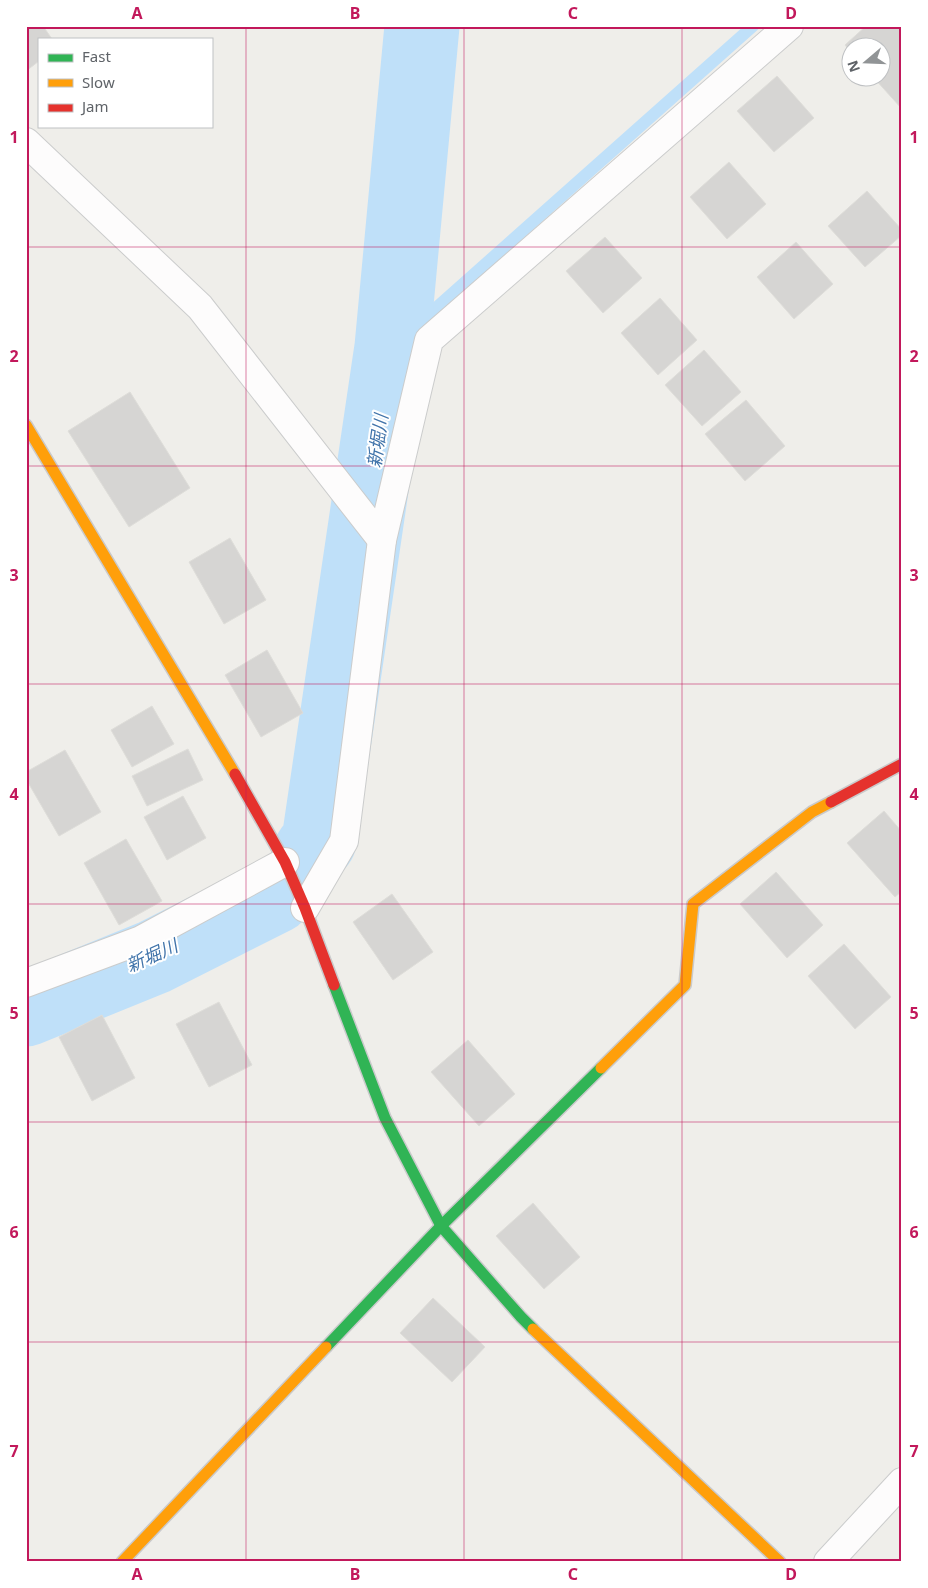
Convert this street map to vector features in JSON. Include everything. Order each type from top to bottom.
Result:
[{"type":"street","points":[[305,908],[344,841],[381,539],[429,340],[789,26]]},
{"type":"street","points":[[26,142],[200,306],[381,539]]},
{"type":"street","points":[[26,425],[212,734],[285,862],[305,908],[385,1118],[441,1226],[521,1317],[780,1562]]},
{"type":"street","points":[[122,1562],[441,1226],[685,985],[693,904],[812,812],[902,764]]},
{"type":"street","points":[[26,983],[141,940],[285,862]]},
{"type":"street","points":[[828,1562],[902,1482]]},
{"type":"building","points":[[26,26],[43,26],[51,38],[38,38],[38,62],[26,71]]},
{"type":"building","points":[[866,26],[899,26],[902,29],[902,109],[883,88],[890,88],[890,38],[853,38]]},
{"type":"building","points":[[777,76],[814,118],[774,152],[737,111]]},
{"type":"building","points":[[729,162],[766,204],[727,239],[690,197]]},
{"type":"building","points":[[867,191],[902,230],[902,235],[865,267],[828,226]]},
{"type":"building","points":[[605,237],[642,278],[603,313],[566,271]]},
{"type":"building","points":[[796,242],[833,284],[794,319],[757,277]]},
{"type":"building","points":[[660,298],[697,340],[658,375],[621,333]]},
{"type":"building","points":[[704,350],[741,392],[702,426],[665,385]]},
{"type":"building","points":[[130,392],[190,488],[129,527],[68,431]]},
{"type":"building","points":[[746,400],[785,446],[745,481],[705,434]]},
{"type":"building","points":[[230,538],[266,600],[224,624],[189,562]]},
{"type":"building","points":[[267,650],[303,713],[261,737],[225,675]]},
{"type":"building","points":[[152,706],[174,744],[132,767],[111,730]]},
{"type":"building","points":[[188,749],[203,780],[147,806],[132,776]]},
{"type":"building","points":[[65,750],[101,812],[59,836],[26,779],[26,772]]},
{"type":"building","points":[[183,796],[206,838],[167,860],[144,817]]},
{"type":"building","points":[[884,811],[902,832],[902,891],[895,897],[847,843]]},
{"type":"building","points":[[126,839],[162,901],[119,925],[84,863]]},
{"type":"building","points":[[776,872],[823,925],[787,958],[740,904]]},
{"type":"building","points":[[392,894],[433,952],[393,980],[353,922]]},
{"type":"building","points":[[844,944],[891,997],[855,1029],[808,976]]},
{"type":"building","points":[[219,1002],[252,1065],[209,1087],[176,1024]]},
{"type":"building","points":[[102,1015],[135,1078],[92,1101],[59,1037]]},
{"type":"building","points":[[468,1040],[515,1094],[479,1126],[431,1072]]},
{"type":"building","points":[[533,1203],[580,1257],[544,1289],[496,1236]]},
{"type":"building","points":[[433,1298],[485,1347],[452,1382],[400,1333]]},
{"type":"waterway","name":"新堀川","points":[[311,851],[319,841],[392,347],[422,26]]},
{"type":"waterway","points":[[392,347],[753,26]]},
{"type":"waterway","name":"新堀川","points":[[26,1009],[154,957],[275,896]]},
{"type":"traffic: fast","points":[[334,985],[385,1118],[441,1226],[533,1329]]},
{"type":"traffic: fast","points":[[326,1347],[441,1226],[601,1068]]},
{"type":"traffic: slow","points":[[26,425],[235,774]]},
{"type":"traffic: slow","points":[[601,1068],[685,985],[693,904],[812,812],[831,802]]},
{"type":"traffic: slow","points":[[533,1329],[780,1562]]},
{"type":"traffic: slow","points":[[122,1562],[326,1347]]},
{"type":"traffic: jam","points":[[831,802],[902,764]]},
{"type":"traffic: jam","points":[[235,774],[285,862],[305,908],[334,985]]}]
